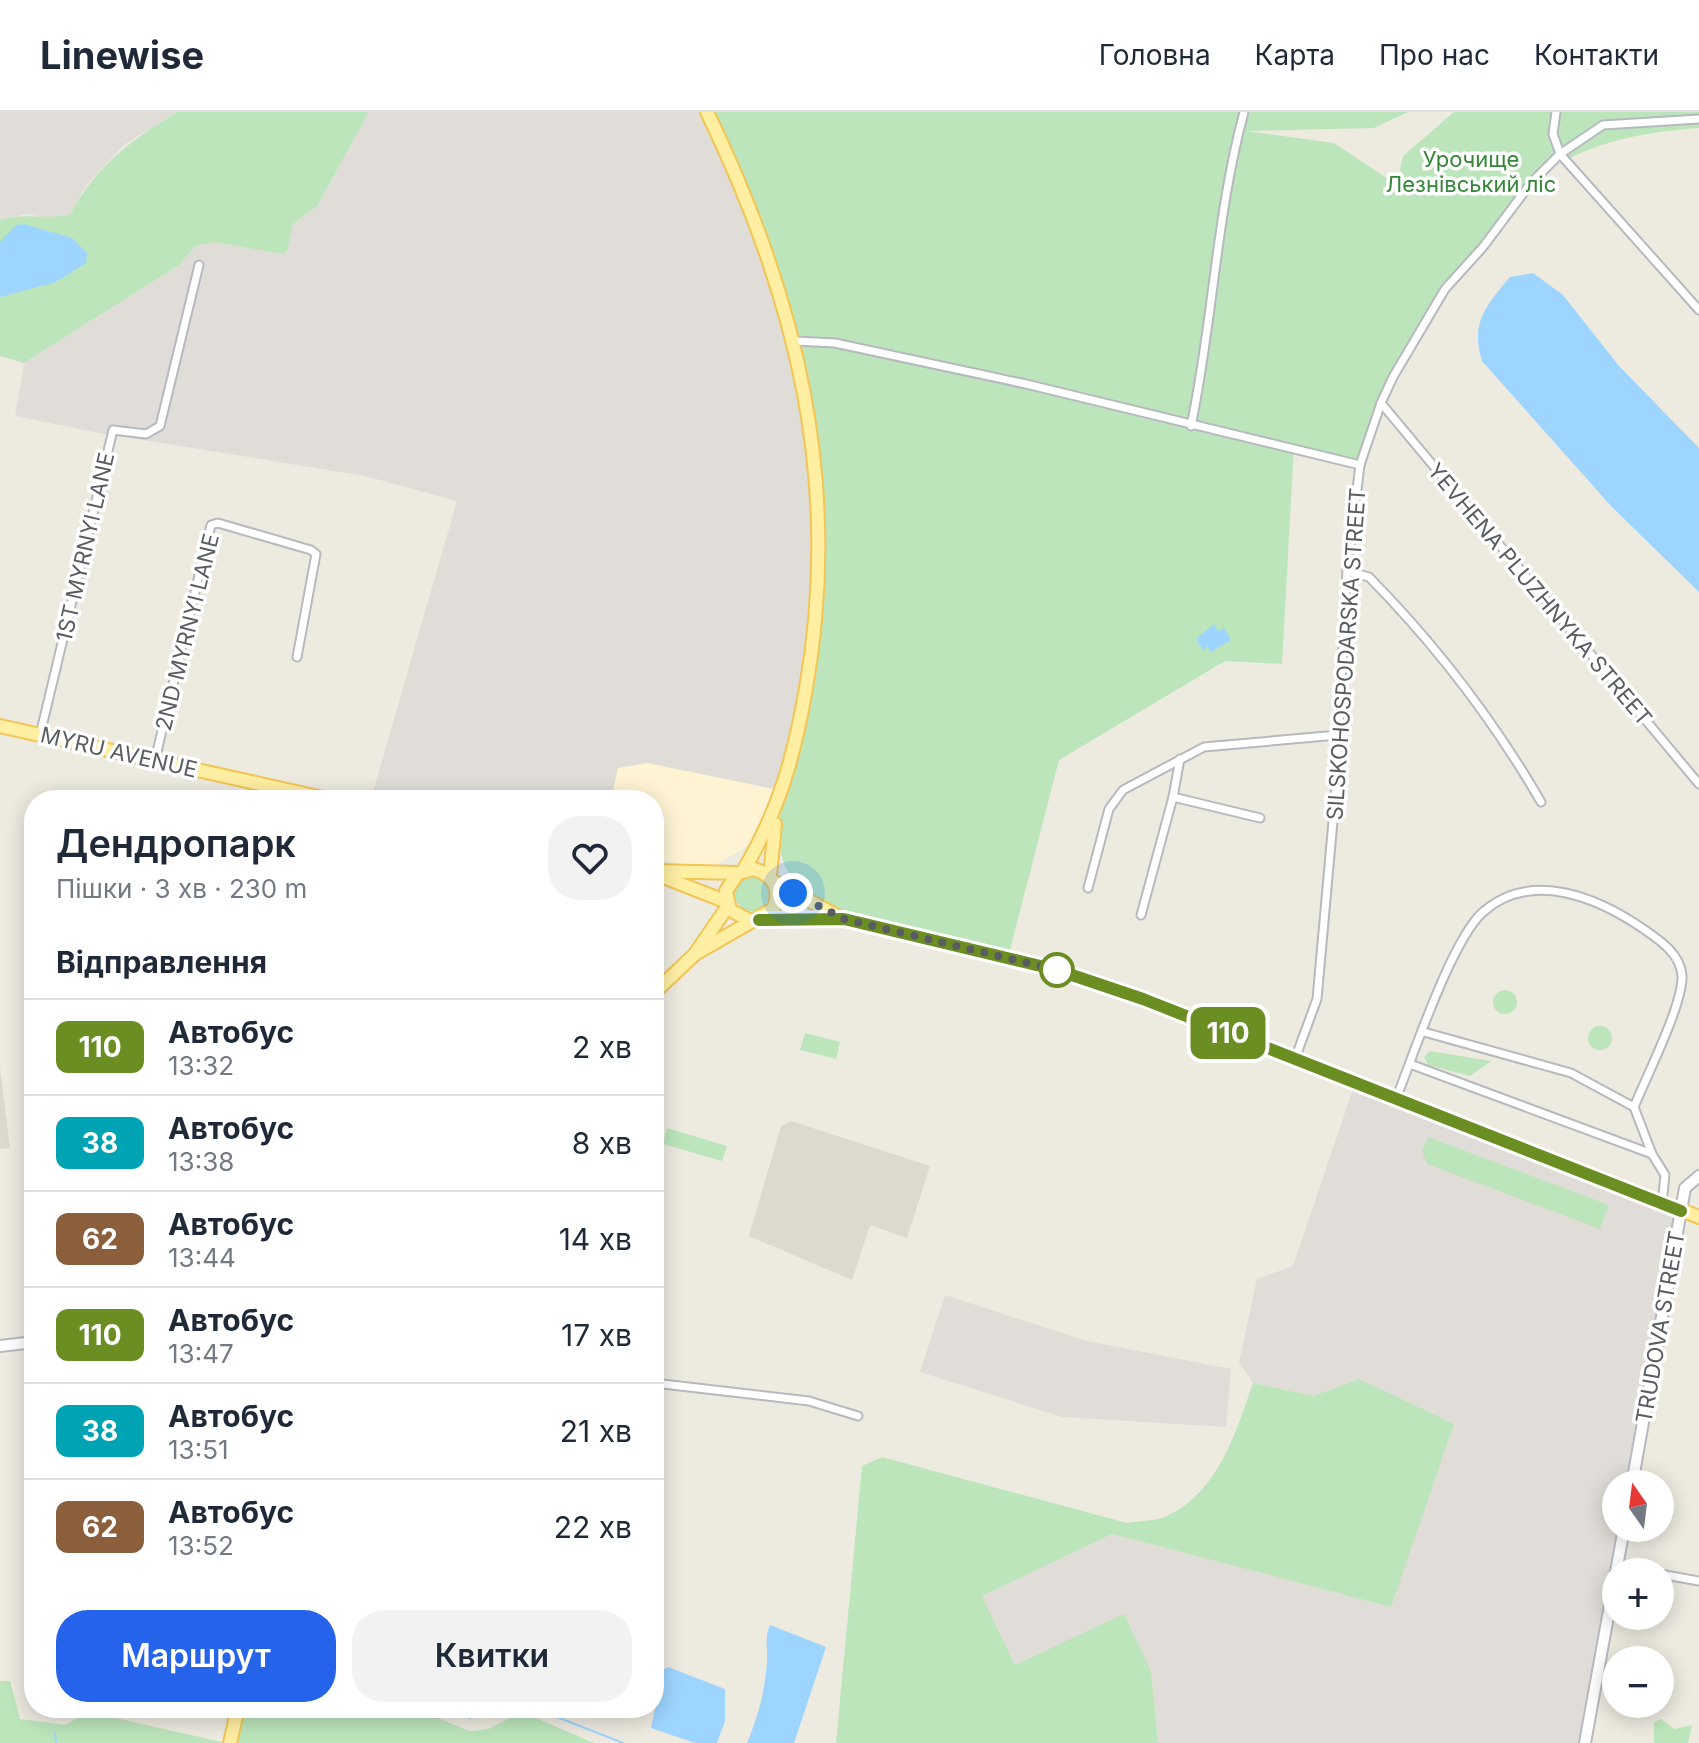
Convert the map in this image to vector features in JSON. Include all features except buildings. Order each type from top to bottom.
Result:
[{"type":"main road","points":[[695,954],[755,920],[776,904],[777,892],[772,879],[776,811],[799,729],[808,676],[819,556],[814,444],[795,341],[750,205],[707,112]]},
{"type":"main road","name":"MYRU AVENUE","points":[[0,726],[155,760],[270,790]]},
{"type":"main road","points":[[664,983],[695,954],[728,904],[727,886],[740,872],[776,811]]},
{"type":"main road","points":[[664,872],[760,870],[844,919]]},
{"type":"main road","points":[[664,876],[728,904],[736,915],[755,920],[844,919],[1057,970],[1699,1217]]},
{"type":"main road","name":"TRUDOVA STREET","points":[[1635,1470],[1685,1188],[1699,1176]]},
{"type":"main road","points":[[0,1346],[24,1343]]},
{"type":"main road","points":[[1585,1743],[1605,1630]]},
{"type":"main road","points":[[230,1743],[236,1718]]},
{"type":"street","points":[[1191,426],[1212,306],[1227,183],[1244,112]]},
{"type":"street","points":[[1556,112],[1553,134],[1560,154],[1699,310]]},
{"type":"street","name":"SILSKOHOSPODARSKA STREET","points":[[1295,1059],[1317,999],[1338,735],[1347,571],[1360,465],[1381,403],[1445,289],[1531,183],[1560,154],[1603,125],[1686,117],[1699,119]]},
{"type":"street","name":"1ST MYRNYI LANE","points":[[40,735],[113,430],[146,434],[160,426],[199,265]]},
{"type":"street","points":[[795,341],[835,343],[1011,380],[1360,465]]},
{"type":"street","name":"YEVHENA PLUZHNYKA STREET","points":[[1381,403],[1699,784]]},
{"type":"street","name":"2ND MYRNYI LANE","points":[[155,760],[211,525],[244,531],[316,554],[297,657]]},
{"type":"street","points":[[1347,571],[1369,577],[1462,684],[1509,747],[1541,802]]},
{"type":"street","points":[[1088,888],[1114,799],[1123,790],[1204,747],[1232,742],[1338,735]]},
{"type":"street","points":[[1141,915],[1173,797],[1180,758]]},
{"type":"street","points":[[1173,797],[1260,818]]},
{"type":"street","points":[[1396,1099],[1470,925],[1493,904],[1532,890],[1574,894],[1596,901],[1654,936],[1674,954],[1682,976],[1677,1001],[1634,1107]]},
{"type":"street","points":[[1424,1032],[1571,1073],[1634,1107],[1654,1157],[1665,1175],[1662,1204]]},
{"type":"street","points":[[1410,1064],[1654,1157]]},
{"type":"street","points":[[664,1384],[809,1401],[858,1416]]},
{"type":"street","points":[[1674,1577],[1699,1581]]},
{"type":"shaded area","points":[[0,112],[177,112],[125,144],[86,185],[70,215],[54,219],[26,214],[0,220]]},
{"type":"shaded area","points":[[369,112],[704,112],[773,278],[810,444],[815,556],[807,662],[779,790],[648,763],[618,768],[613,790],[373,790],[457,501],[365,476],[94,432],[15,416],[24,363],[179,265],[194,246],[213,242],[281,254],[293,224],[317,206]]},
{"type":"shaded area","points":[[648,763],[779,790],[763,831],[742,850],[716,864],[698,868],[664,861],[664,790],[613,790],[618,768]]},
{"type":"shaded area","points":[[0,1068],[10,1148],[0,1149]]},
{"type":"shaded area","points":[[1354,1086],[1677,1214],[1631,1470],[1602,1470],[1602,1542],[1617,1542],[1615,1558],[1602,1558],[1602,1627],[1581,1743],[1158,1743],[1151,1671],[1015,1665],[982,1596],[1112,1534],[1391,1607],[1359,1379],[1313,1396],[1253,1383],[1239,1362],[1257,1279],[1293,1266]]},
{"type":"shaded area","points":[[791,1121],[930,1166],[907,1238],[870,1225],[852,1280],[749,1236],[781,1126]]},
{"type":"shaded area","points":[[945,1295],[1087,1341],[1231,1369],[1226,1427],[1062,1417],[920,1372]]},
{"type":"green space","points":[[177,112],[369,112],[317,206],[293,224],[287,251],[282,254],[213,242],[195,246],[179,265],[24,363],[0,356],[0,220],[70,215],[91,183],[116,156]]},
{"type":"green space","name":"Урочище Лезнівський ліс","points":[[713,112],[1408,112],[1374,128],[1246,131],[1334,143],[1409,193],[1400,169],[1403,156],[1454,112],[1699,112],[1699,128],[1630,137],[1566,160],[1560,154],[1531,183],[1483,247],[1442,287],[1389,376],[1357,460],[1294,446],[1282,664],[1225,661],[1059,760],[1009,954],[919,935],[851,916],[799,886],[785,866],[780,849],[780,814],[803,730],[822,566],[822,497],[817,440],[807,383],[776,273]]},
{"type":"green space","points":[[752,877],[764,882],[769,894],[764,906],[752,911],[740,906],[735,894],[740,882]]},
{"type":"green space","points":[[1505,990],[1513,994],[1517,1002],[1513,1010],[1505,1014],[1497,1010],[1493,1002],[1497,994]]},
{"type":"green space","points":[[1600,1026],[1608,1030],[1612,1038],[1608,1046],[1600,1050],[1592,1046],[1588,1038],[1592,1030]]},
{"type":"green space","points":[[805,1033],[840,1042],[836,1059],[800,1050]]},
{"type":"green space","points":[[1430,1051],[1491,1061],[1470,1076],[1428,1065],[1424,1057]]},
{"type":"green space","points":[[667,1128],[727,1146],[722,1161],[664,1144]]},
{"type":"green space","points":[[1428,1137],[1609,1205],[1600,1229],[1427,1164],[1422,1151]]},
{"type":"green space","points":[[1359,1379],[1454,1424],[1391,1607],[1112,1534],[982,1596],[1015,1665],[1124,1614],[1151,1671],[1158,1743],[836,1743],[862,1466],[882,1457],[1127,1523],[1154,1520],[1186,1504],[1213,1475],[1232,1440],[1253,1383],[1313,1396]]},
{"type":"green space","points":[[0,1681],[10,1681],[20,1719],[65,1725],[78,1718],[116,1718],[226,1743],[0,1743]]},
{"type":"green space","points":[[240,1718],[438,1718],[470,1731],[488,1729],[510,1718],[536,1718],[594,1743],[234,1743]]},
{"type":"green space","points":[[1661,1719],[1674,1729],[1692,1725],[1688,1743],[1654,1743],[1654,1722]]},
{"type":"water","points":[[24,224],[72,238],[87,253],[86,263],[56,282],[0,297],[0,242],[16,225]]},
{"type":"water","points":[[1533,273],[1563,295],[1619,366],[1699,448],[1699,592],[1611,506],[1482,361],[1479,325],[1487,306],[1510,277]]},
{"type":"water","points":[[1214,624],[1218,631],[1224,628],[1231,640],[1211,652],[1208,647],[1203,650],[1196,639]]},
{"type":"water","points":[[770,1625],[826,1647],[794,1743],[747,1743],[763,1694]]},
{"type":"water","points":[[668,1667],[725,1689],[725,1721],[717,1743],[695,1743],[651,1728],[653,1718],[664,1718],[664,1669]]},
{"type":"waterway","points":[[559,1718],[623,1743]]},
{"type":"waterway","points":[[55,1733],[56,1743]]},
{"type":"bus line","name":"110","points":[[759,920],[844,919],[1057,970],[1143,999],[1681,1211]]},
{"type":"route","points":[[793,893],[844,919],[1057,970]]}]
